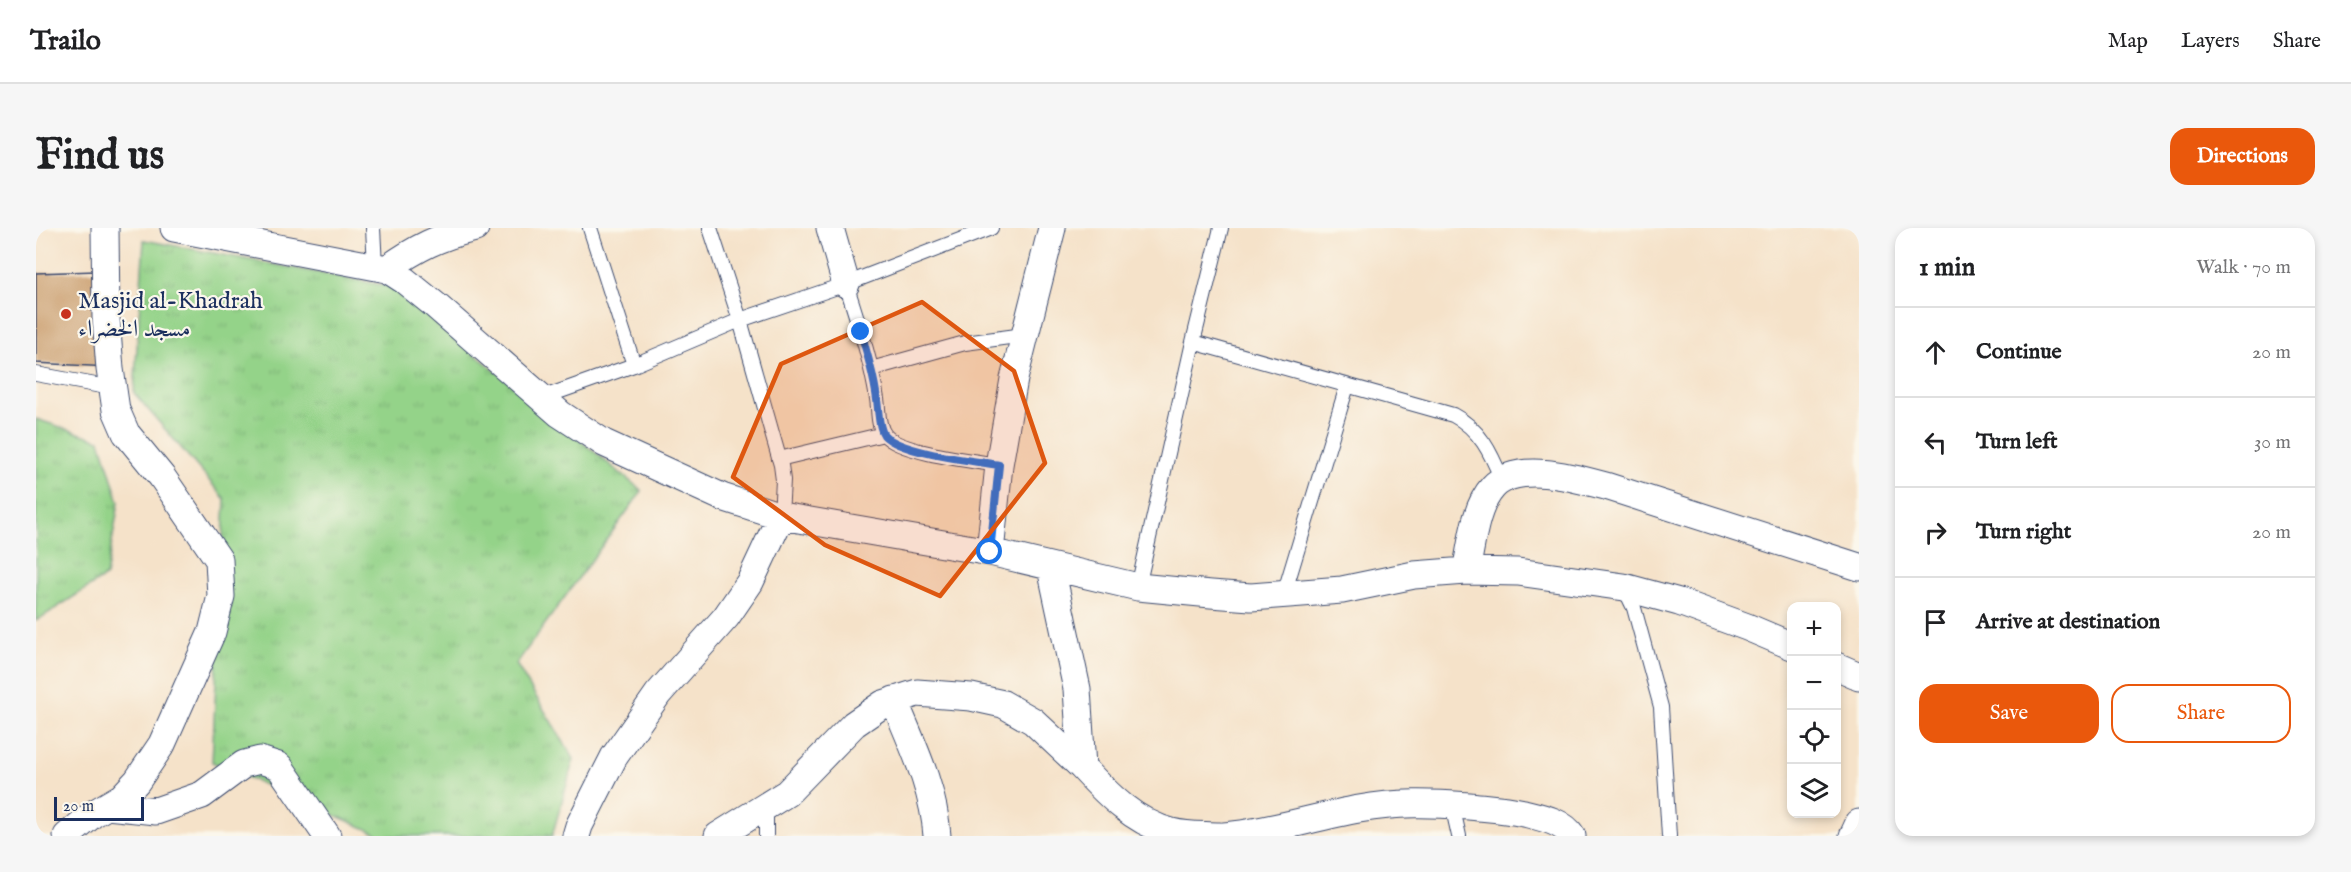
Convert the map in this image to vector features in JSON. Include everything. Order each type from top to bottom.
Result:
[{"type":"street","points":[[67,836],[93,814],[122,797],[137,781],[162,744],[212,632],[221,596],[219,560],[162,477],[126,433],[116,410],[106,318],[105,228]]},
{"type":"street","points":[[381,268],[417,247],[475,228]]},
{"type":"street","points":[[830,228],[846,284]]},
{"type":"street","points":[[990,552],[999,465],[1014,379],[1052,228]]},
{"type":"street","points":[[186,229],[381,268],[404,280],[560,414],[604,443],[722,497],[781,516],[990,552],[1138,587],[1251,597],[1342,590],[1414,575],[1466,571],[1518,572],[1624,587],[1679,602],[1748,627],[1787,644]]},
{"type":"street","points":[[1466,571],[1478,515],[1493,487],[1502,480],[1520,474],[1538,473],[1572,477],[1686,510],[1859,567]]},
{"type":"street","points":[[576,836],[614,757],[658,694],[726,617],[738,600],[750,582],[781,516]]},
{"type":"street","points":[[1051,568],[1077,689],[1082,767]]},
{"type":"street","points":[[1841,668],[1859,676]]},
{"type":"street","points":[[718,836],[787,794],[854,724],[883,705],[917,693],[971,698],[1003,704],[1033,721],[1110,797],[1149,830],[1219,836]]},
{"type":"street","points":[[894,700],[927,783],[935,815],[937,836]]},
{"type":"street","points":[[107,806],[156,811],[202,795],[244,764],[260,760],[279,766],[327,836]]},
{"type":"street","points":[[1241,835],[1358,809],[1406,802],[1510,810],[1548,819],[1569,831],[1572,836]]},
{"type":"street","points":[[1853,836],[1859,823]]},
{"type":"lane","points":[[373,228],[381,268]]},
{"type":"lane","points":[[590,228],[634,364]]},
{"type":"lane","points":[[710,228],[740,320],[779,459],[783,480],[781,516]]},
{"type":"lane","points":[[541,398],[634,364],[740,320],[846,284],[991,228]]},
{"type":"lane","points":[[1138,587],[1221,228]]},
{"type":"lane","points":[[846,284],[871,369],[878,400],[880,426],[884,434],[893,442],[922,452],[999,465]]},
{"type":"lane","points":[[871,369],[965,343],[1024,335]]},
{"type":"lane","points":[[1193,342],[1462,419],[1473,428],[1485,444],[1502,480]]},
{"type":"lane","points":[[36,374],[112,388]]},
{"type":"lane","points":[[1284,594],[1347,386]]},
{"type":"lane","points":[[779,459],[884,434]]},
{"type":"lane","points":[[1624,587],[1634,608],[1661,708],[1669,836]]},
{"type":"lane","points":[[1452,805],[1459,836]]},
{"type":"lane","points":[[766,806],[766,836]]},
{"type":"highlighted area","points":[[922,302],[1014,371],[1045,463],[940,596],[825,545],[733,477],[781,364]]},
{"type":"green space","points":[[144,240],[393,287],[642,491],[516,664],[574,759],[552,836],[378,836],[376,833],[212,762],[225,499],[134,393]]},
{"type":"green space","points":[[36,419],[100,440],[119,502],[106,576],[36,621]]},
{"type":"building","name":"Masjid al-Khadrah مسجد الخضراء","points":[[96,271],[109,367],[36,363],[36,273]]},
{"type":"place","name":"Masjid al-Khadrah مسجد الخضراء","points":[[66,314]]},
{"type":"route","points":[[861,332],[878,400],[880,426],[884,434],[893,442],[922,452],[999,465],[990,552]]}]
